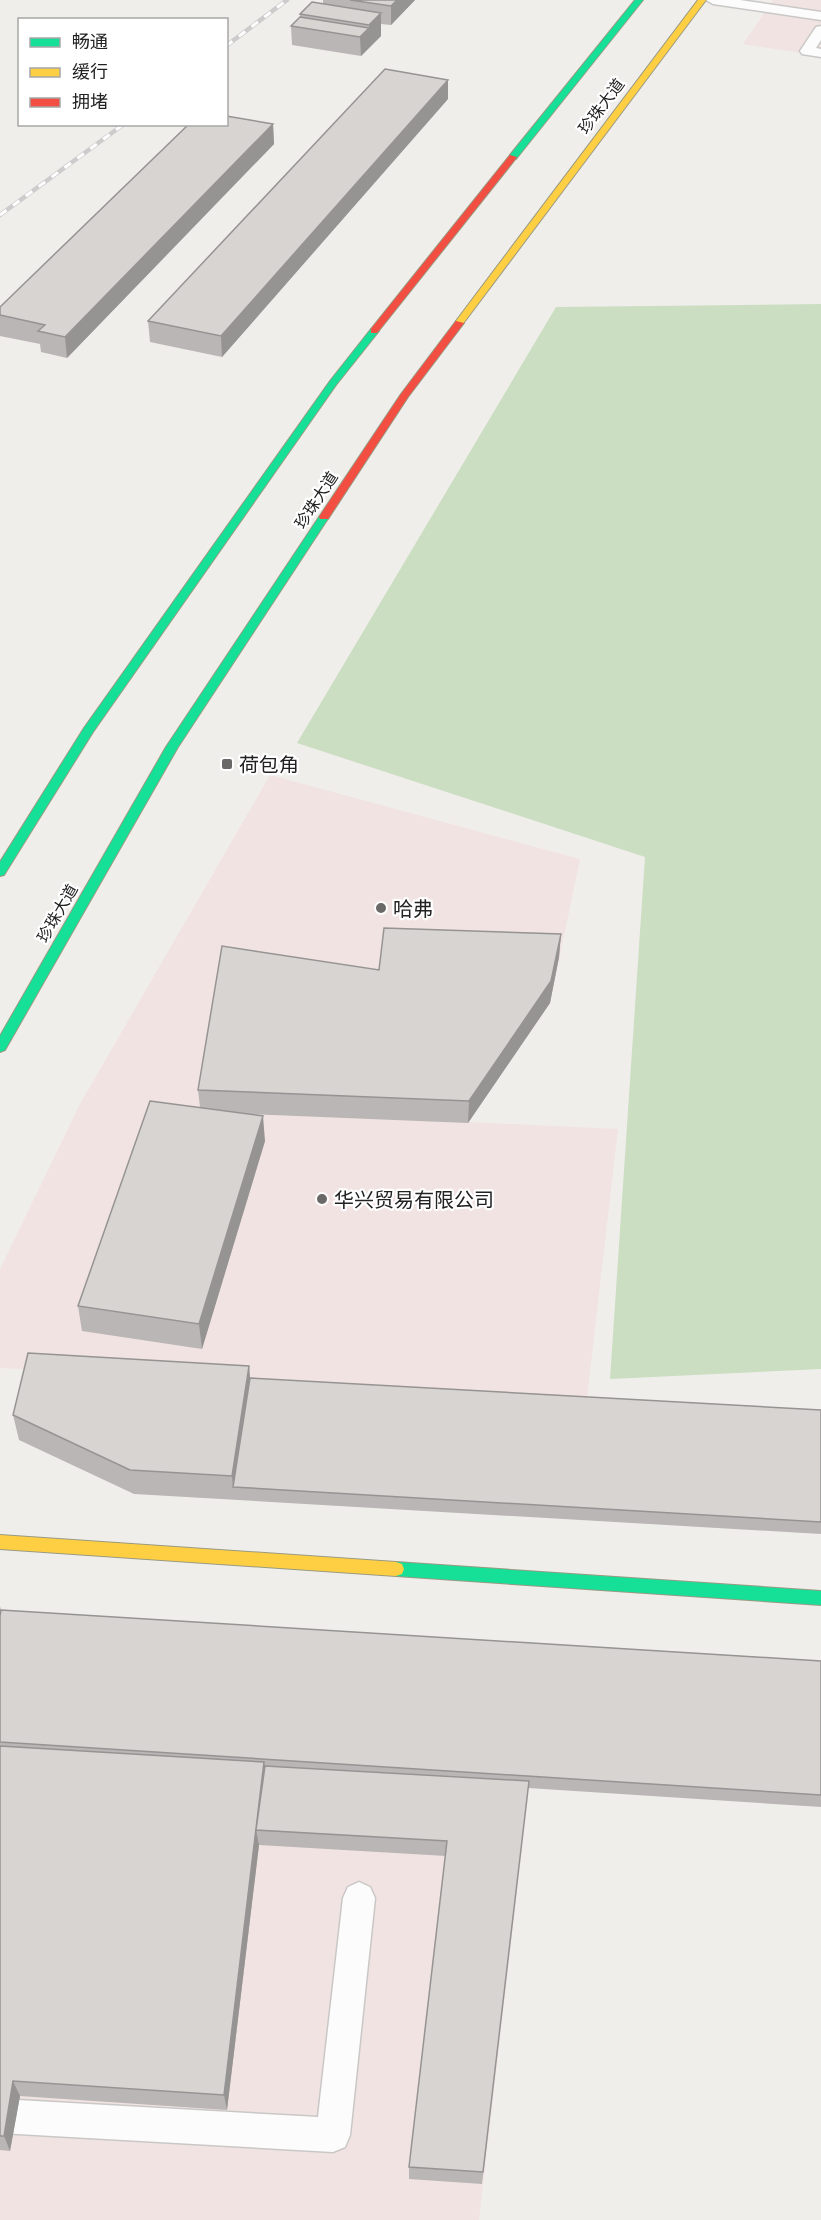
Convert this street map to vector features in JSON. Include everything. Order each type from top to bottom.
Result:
[{"type":"main road","name":"珍珠大道","points":[[0,872],[88,731],[333,383],[639,0]]},
{"type":"main road","name":"珍珠大道","points":[[0,1047],[172,747],[404,396],[702,0]]},
{"type":"main road","points":[[0,1542],[821,1598]]},
{"type":"lane","points":[[713,0],[821,16]]},
{"type":"lane","points":[[821,30],[807,51],[821,53]]},
{"type":"lane","points":[[0,2116],[333,2135],[359,1898]]},
{"type":"shaded area","points":[[773,0],[821,0],[821,56],[743,44]]},
{"type":"shaded area","points":[[270,775],[580,859],[550,1003],[468,1122],[618,1129],[587,1398],[0,1368],[0,1269],[80,1104]]},
{"type":"shaded area","points":[[0,1764],[528,1797],[479,2220],[0,2220]]},
{"type":"green space","points":[[821,304],[821,1369],[610,1379],[645,857],[297,743],[556,307]]},
{"type":"building","points":[[350,0],[397,0],[391,6]]},
{"type":"building","points":[[312,2],[381,13],[369,25],[300,14]]},
{"type":"building","points":[[300,17],[369,28],[360,37],[291,26]]},
{"type":"building","points":[[385,69],[448,80],[221,336],[148,321]]},
{"type":"building","points":[[228,116],[273,124],[65,337],[38,331],[45,325],[0,315],[0,307],[187,126],[228,126]]},
{"type":"building","points":[[384,928],[561,934],[551,981],[469,1101],[198,1090],[222,946],[379,970]]},
{"type":"building","points":[[150,1101],[263,1116],[199,1324],[78,1306]]},
{"type":"building","points":[[28,1353],[249,1366],[232,1476],[130,1470],[13,1415]]},
{"type":"building","points":[[250,1378],[821,1410],[821,1522],[233,1487]]},
{"type":"building","points":[[1,1610],[821,1661],[821,1795],[0,1742]]},
{"type":"building","points":[[0,1746],[264,1762],[224,2095],[13,2081],[4,2136],[0,2136]]},
{"type":"building","points":[[265,1766],[529,1781],[483,2172],[409,2167],[447,1841],[256,1830]]},
{"type":"railway","points":[[228,44],[287,0]]},
{"type":"railway","points":[[0,215],[121,126]]},
{"type":"traffic: fast","points":[[513,157],[639,0]]},
{"type":"traffic: fast","points":[[0,872],[88,731],[333,383],[374,331]]},
{"type":"traffic: fast","points":[[0,1047],[172,747],[324,517]]},
{"type":"traffic: fast","points":[[396,1569],[821,1598]]},
{"type":"traffic: slow","points":[[459,323],[702,0]]},
{"type":"traffic: slow","points":[[0,1542],[396,1569]]},
{"type":"traffic: jam","points":[[374,331],[513,157]]},
{"type":"traffic: jam","points":[[324,517],[404,396],[459,323]]},
{"type":"place","name":"荷包角","points":[[227,764]]},
{"type":"place","name":"哈弗","points":[[381,908]]},
{"type":"place","name":"华兴贸易有限公司","points":[[322,1199]]}]
